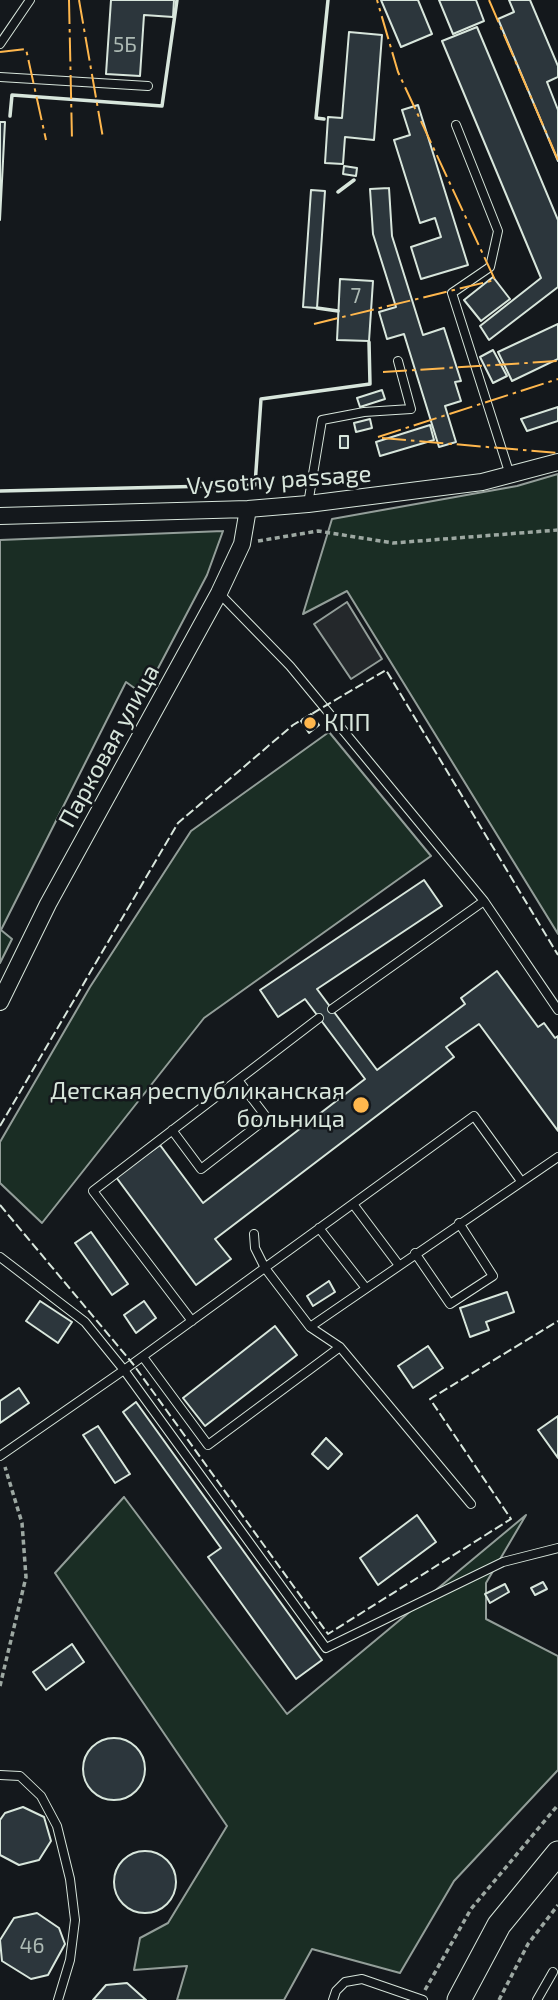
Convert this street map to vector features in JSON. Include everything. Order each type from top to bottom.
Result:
[{"type":"main road","points":[[459,2000],[499,1925],[558,1853]]},
{"type":"street","name":"Vysotny passage","points":[[0,516],[248,509],[469,484],[558,462]]},
{"type":"street","name":"Парковая улица","points":[[0,1002],[48,904],[219,593],[242,544],[248,509]]},
{"type":"lane","points":[[0,44],[30,0]]},
{"type":"lane","points":[[0,78],[148,86]]},
{"type":"lane","points":[[456,125],[498,231],[490,267],[452,293],[510,475]]},
{"type":"lane","points":[[308,503],[322,420],[363,412],[411,409],[398,361]]},
{"type":"lane","points":[[219,593],[290,666],[484,901],[558,1010]]},
{"type":"lane","points":[[332,1009],[484,901]]},
{"type":"lane","points":[[192,1321],[93,1191],[319,1018]]},
{"type":"lane","points":[[172,1130],[201,1169],[267,1118],[238,1080]]},
{"type":"lane","points":[[1,1455],[143,1357],[474,1116],[521,1181]]},
{"type":"lane","points":[[310,1327],[398,1264],[558,1157]]},
{"type":"lane","points":[[353,1204],[398,1264]]},
{"type":"lane","points":[[415,1253],[450,1304],[493,1276],[459,1223]]},
{"type":"lane","points":[[319,1228],[365,1287]]},
{"type":"lane","points":[[254,1234],[256,1248],[265,1268],[310,1327],[340,1347],[471,1504]]},
{"type":"lane","points":[[0,1257],[85,1322],[124,1370],[326,1648],[503,1562],[558,1548]]},
{"type":"lane","points":[[143,1357],[208,1446],[340,1347]]},
{"type":"lane","points":[[0,1775],[20,1776],[41,1796],[57,1826],[70,1879],[75,1920],[70,1960],[58,2000]]},
{"type":"lane","points":[[537,2000],[553,1972]]},
{"type":"lane","points":[[333,2000],[336,1991],[345,1982],[362,1979],[422,1999]]},
{"type":"path","points":[[242,544],[318,531],[393,543],[558,530]]},
{"type":"path","points":[[0,1686],[26,1577],[22,1523],[1,1455]]},
{"type":"path","points":[[422,1999],[471,1909],[558,1805]]},
{"type":"path","points":[[499,2000],[527,1944],[558,1905]]},
{"type":"green space","points":[[558,474],[558,934],[347,591],[303,614],[332,519],[517,486]]},
{"type":"green space","points":[[223,531],[207,575],[144,695],[126,682],[1,930],[12,939],[0,963],[0,540]]},
{"type":"green space","points":[[329,732],[431,856],[204,1018],[42,1223],[0,1183],[0,1142],[90,987],[191,831]]},
{"type":"green space","points":[[124,1497],[287,1714],[526,1515],[486,1583],[486,1619],[558,1656],[558,1770],[454,1881],[400,1973],[312,1949],[284,2000],[177,2000],[187,1966],[134,1970],[140,1938],[168,1923],[227,1826],[55,1573]]},
{"type":"shaded area","points":[[347,602],[382,659],[351,679],[314,624]]},
{"type":"building","points":[[111,0],[174,0],[173,17],[144,15],[140,76],[106,74]]},
{"type":"building","points":[[381,0],[418,0],[432,34],[401,47]]},
{"type":"building","points":[[439,0],[476,0],[484,21],[453,34]]},
{"type":"building","points":[[509,0],[530,0],[558,66],[558,77],[547,82],[558,110],[558,161],[498,19],[514,12]]},
{"type":"building","points":[[477,27],[558,220],[558,287],[489,340],[480,326],[541,278],[442,41]]},
{"type":"building","points":[[349,32],[382,35],[374,140],[345,137],[343,164],[325,163],[328,117],[342,118]]},
{"type":"building","points":[[418,105],[468,265],[421,279],[411,247],[441,237],[435,218],[420,223],[394,140],[410,135],[402,110]]},
{"type":"building","points":[[0,122],[5,122],[0,220]]},
{"type":"building","points":[[344,166],[357,168],[356,176],[343,174]]},
{"type":"building","points":[[389,188],[392,236],[423,335],[444,328],[461,381],[455,382],[461,401],[445,406],[456,442],[439,447],[404,334],[387,339],[379,312],[396,307],[373,234],[370,189]]},
{"type":"building","points":[[311,190],[325,191],[317,308],[303,307]]},
{"type":"building","points":[[493,277],[510,299],[481,321],[464,300]]},
{"type":"building","points":[[340,279],[373,281],[369,341],[337,340]]},
{"type":"building","points":[[558,324],[558,359],[512,381],[498,352]]},
{"type":"building","points":[[493,350],[507,376],[493,383],[480,357]]},
{"type":"building","points":[[382,390],[385,399],[360,407],[357,398]]},
{"type":"building","points":[[558,407],[558,421],[527,431],[521,419]]},
{"type":"building","points":[[370,419],[372,428],[356,432],[354,423]]},
{"type":"building","points":[[430,425],[434,440],[380,456],[376,442]]},
{"type":"building","points":[[340,436],[348,436],[348,448],[340,448]]},
{"type":"building","name":"КПП","points":[[311,714],[319,725],[309,733],[301,721]]},
{"type":"building","name":"Детская республиканская больница","points":[[424,880],[442,906],[317,989],[377,1070],[465,1004],[461,998],[497,971],[538,1027],[544,1023],[555,1038],[558,1036],[558,1131],[479,1024],[446,1047],[454,1057],[215,1239],[231,1259],[196,1285],[116,1177],[160,1145],[203,1203],[365,1079],[305,999],[278,1017],[260,990]]},
{"type":"building","points":[[91,1232],[128,1284],[112,1295],[75,1243]]},
{"type":"building","points":[[329,1281],[335,1292],[313,1306],[307,1296]]},
{"type":"building","points":[[507,1292],[514,1312],[486,1322],[489,1330],[470,1337],[460,1308]]},
{"type":"building","points":[[40,1301],[72,1322],[58,1343],[26,1321]]},
{"type":"building","points":[[144,1301],[156,1318],[136,1333],[124,1315]]},
{"type":"building","points":[[275,1326],[297,1355],[205,1426],[183,1398]]},
{"type":"building","points":[[428,1346],[443,1368],[413,1388],[398,1366]]},
{"type":"building","points":[[19,1388],[29,1403],[0,1423],[0,1401]]},
{"type":"building","points":[[136,1402],[322,1660],[296,1679],[208,1557],[221,1548],[123,1412]]},
{"type":"building","points":[[558,1416],[558,1458],[538,1430]]},
{"type":"building","points":[[98,1426],[130,1474],[115,1483],[83,1435]]},
{"type":"building","points":[[326,1438],[342,1454],[328,1469],[312,1454]]},
{"type":"building","points":[[417,1515],[436,1542],[378,1585],[360,1558]]},
{"type":"building","points":[[543,1582],[547,1589],[535,1595],[531,1588]]},
{"type":"building","points":[[505,1584],[509,1592],[490,1603],[485,1594]]},
{"type":"building","points":[[72,1644],[84,1662],[46,1690],[33,1672]]},
{"type":"building","points":[[114,1738],[126,1740],[136,1747],[143,1757],[143,1781],[136,1791],[126,1798],[114,1800],[102,1798],[92,1791],[85,1781],[83,1769],[85,1757],[92,1747],[102,1740]]},
{"type":"building","points":[[23,1807],[44,1817],[51,1841],[39,1860],[19,1865],[0,1855],[0,1820],[5,1813]]},
{"type":"building","points":[[139,1851],[151,1851],[167,1860],[174,1870],[174,1894],[167,1904],[151,1913],[139,1913],[128,1908],[119,1899],[114,1888],[114,1876],[119,1865],[128,1856]]},
{"type":"building","points":[[37,1913],[59,1928],[65,1944],[48,1975],[31,1979],[2,1961],[0,1940],[14,1918]]},
{"type":"building","points":[[127,1983],[146,2000],[93,2000],[106,1985]]},
{"type":"fence","points":[[0,1126],[178,823],[293,725],[386,670],[558,955]]},
{"type":"fence","points":[[0,1205],[133,1364],[328,1634],[511,1519],[430,1399],[558,1321]]},
{"type":"wall","points":[[10,116],[12,95],[162,106],[177,0]]},
{"type":"wall","points":[[324,119],[316,118],[328,0]]},
{"type":"wall","points":[[338,192],[354,180]]},
{"type":"wall","points":[[317,308],[338,311]]},
{"type":"wall","points":[[0,491],[255,485],[261,399],[370,384],[369,342]]},
{"type":"power","points":[[69,0],[72,140]]},
{"type":"power","points":[[79,0],[103,138]]},
{"type":"power","points":[[314,324],[495,280],[398,72],[377,0]]},
{"type":"power","points":[[489,0],[558,160]]},
{"type":"power","points":[[0,52],[26,49],[46,140]]},
{"type":"power","points":[[383,372],[558,361]]},
{"type":"power","points":[[378,437],[558,379]]},
{"type":"power","points":[[382,438],[558,453]]},
{"type":"place","name":"КПП","points":[[310,723]]},
{"type":"place","name":"Детская республиканская больница","points":[[361,1105]]}]
